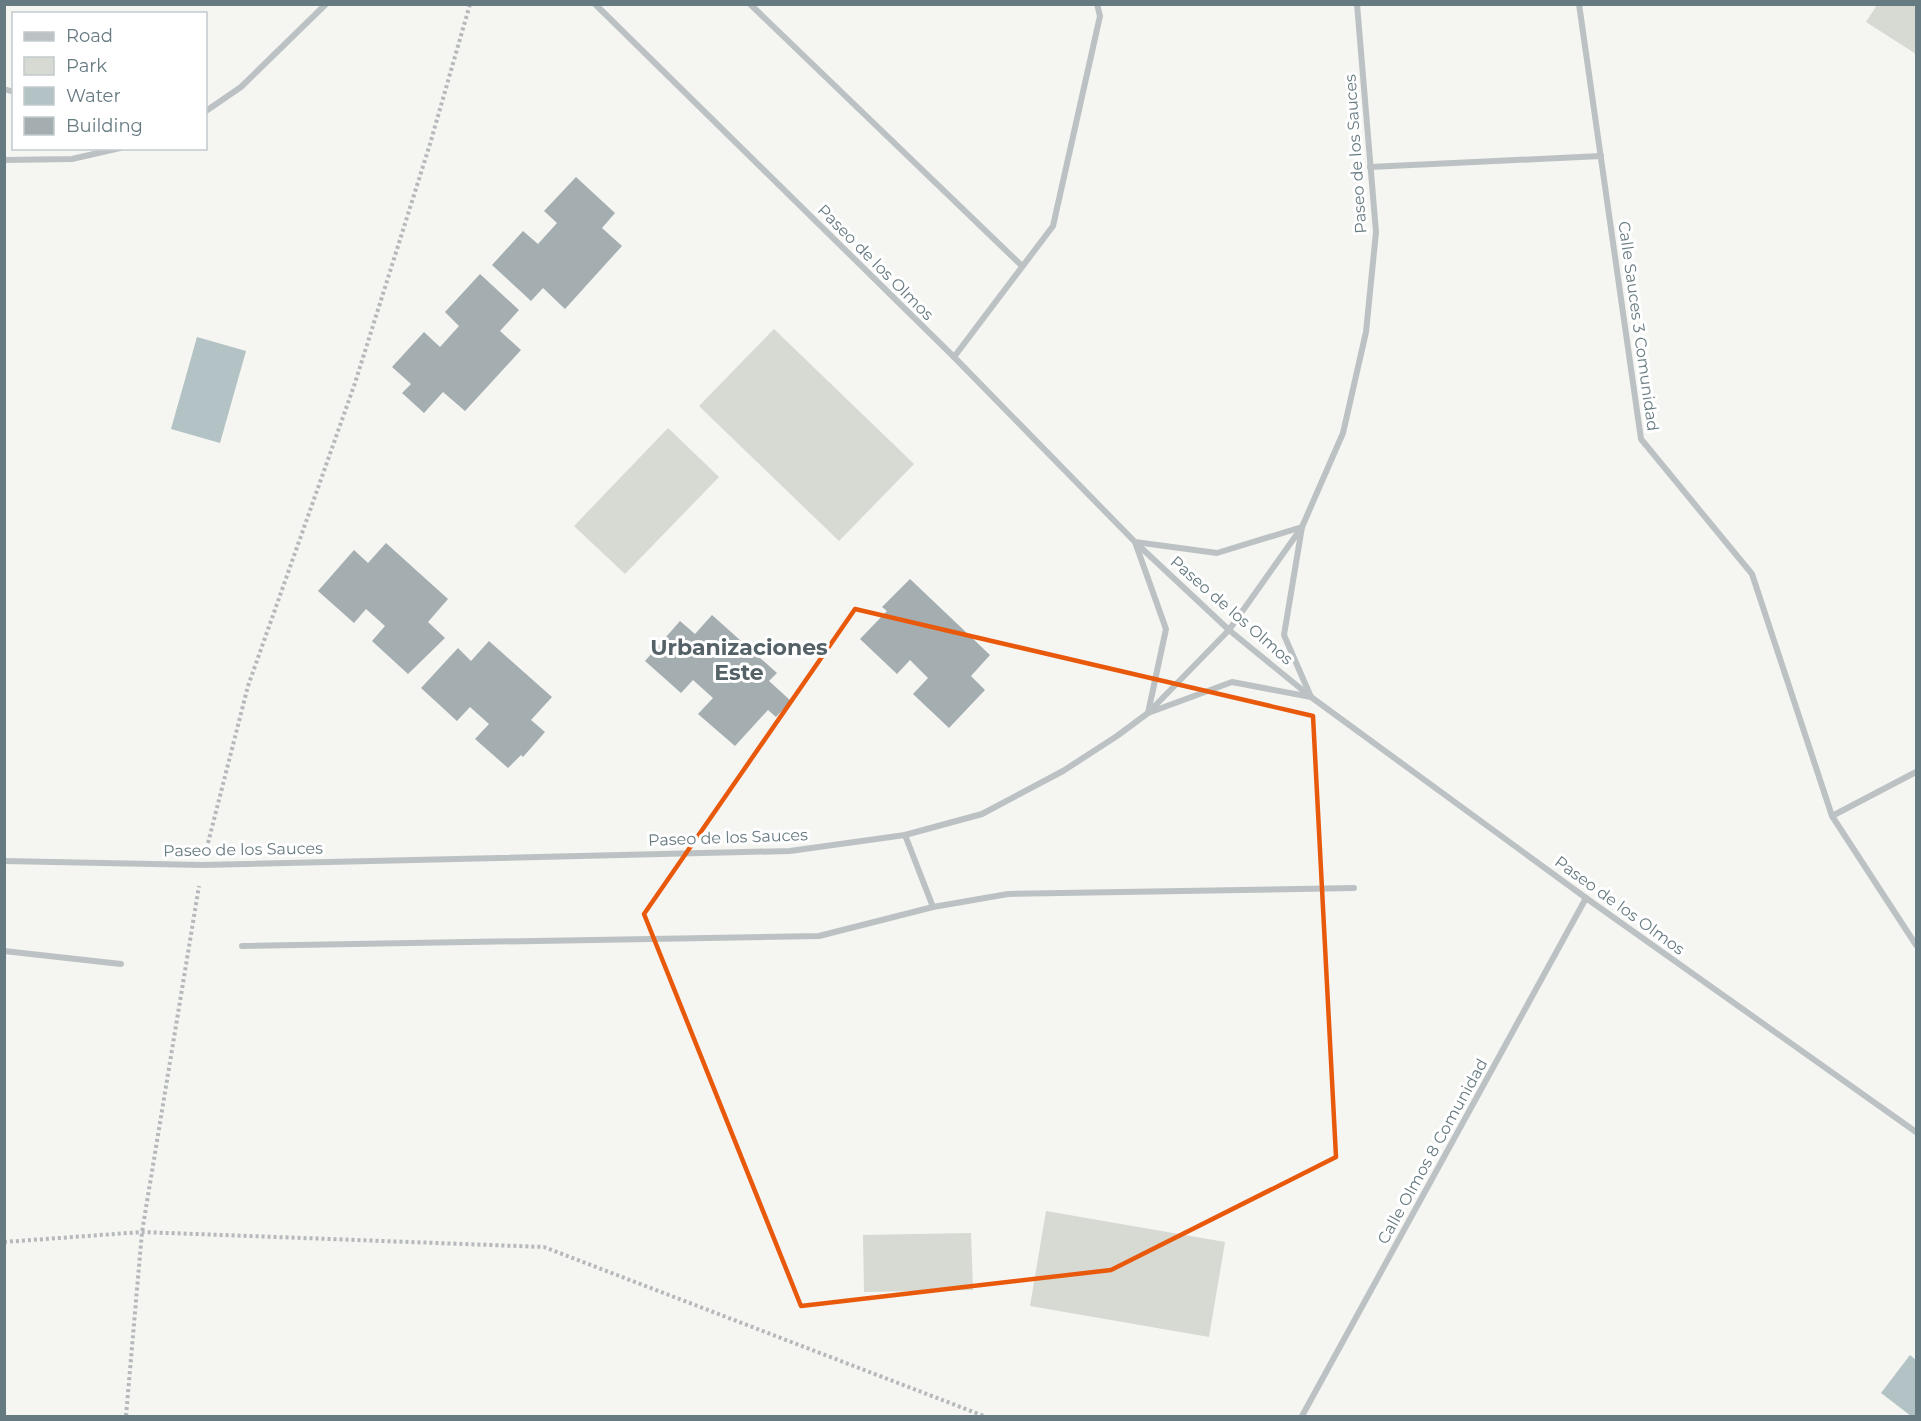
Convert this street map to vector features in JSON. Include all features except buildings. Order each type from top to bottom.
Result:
[{"type":"street","points":[[207,110],[241,87],[326,4]]},
{"type":"street","name":"Paseo de los Olmos","points":[[595,4],[954,357],[1136,542],[1229,630],[1311,697],[1586,898],[1917,1132]]},
{"type":"street","points":[[750,4],[1022,265]]},
{"type":"street","points":[[954,357],[1053,226],[1100,16],[1097,4]]},
{"type":"street","name":"Paseo de los Sauces","points":[[4,861],[202,865],[790,851],[905,835],[982,814],[1063,771],[1117,736],[1148,712],[1229,630],[1302,527],[1343,433],[1366,333],[1376,232],[1357,4]]},
{"type":"street","name":"Calle Sauces 3 Comunidad","points":[[1579,4],[1641,439],[1752,574],[1832,816],[1917,945]]},
{"type":"street","points":[[4,160],[72,159],[111,150]]},
{"type":"street","points":[[1370,166],[1601,156]]},
{"type":"street","name":"Paseo de los Olmos","points":[[1136,542],[1217,553],[1302,527],[1284,635],[1311,697]]},
{"type":"street","name":"Paseo de los Olmos","points":[[1136,542],[1166,629],[1148,712]]},
{"type":"street","name":"Paseo de los Olmos","points":[[1148,712],[1232,682],[1311,697]]},
{"type":"street","points":[[1832,816],[1917,772]]},
{"type":"street","points":[[905,835],[933,907]]},
{"type":"street","points":[[242,946],[819,936],[933,907],[1008,894],[1354,888]]},
{"type":"street","name":"Calle Olmos 8 Comunidad","points":[[1302,1416],[1586,898]]},
{"type":"street","points":[[4,951],[121,964]]},
{"type":"path","points":[[126,1416],[142,1232],[202,865],[248,686],[355,383],[430,144],[470,4]]},
{"type":"path","points":[[4,1242],[142,1232],[544,1247],[984,1416]]},
{"type":"highlighted area","points":[[855,609],[1313,716],[1336,1157],[1111,1270],[801,1306],[644,914]]},
{"type":"green space","points":[[1877,5],[1916,5],[1916,54],[1866,22]]},
{"type":"green space","points":[[774,329],[914,464],[839,541],[699,406]]},
{"type":"green space","points":[[668,428],[719,477],[625,574],[574,526]]},
{"type":"green space","points":[[1046,1211],[1225,1242],[1209,1337],[1030,1306]]},
{"type":"green space","points":[[971,1233],[973,1290],[864,1292],[863,1235]]},
{"type":"water","points":[[197,337],[246,351],[220,443],[171,429]]},
{"type":"water","points":[[1910,1355],[1916,1360],[1916,1416],[1911,1416],[1881,1393]]},
{"type":"district","name":"Urbanizaciones Este","points":[[739,660]]}]
